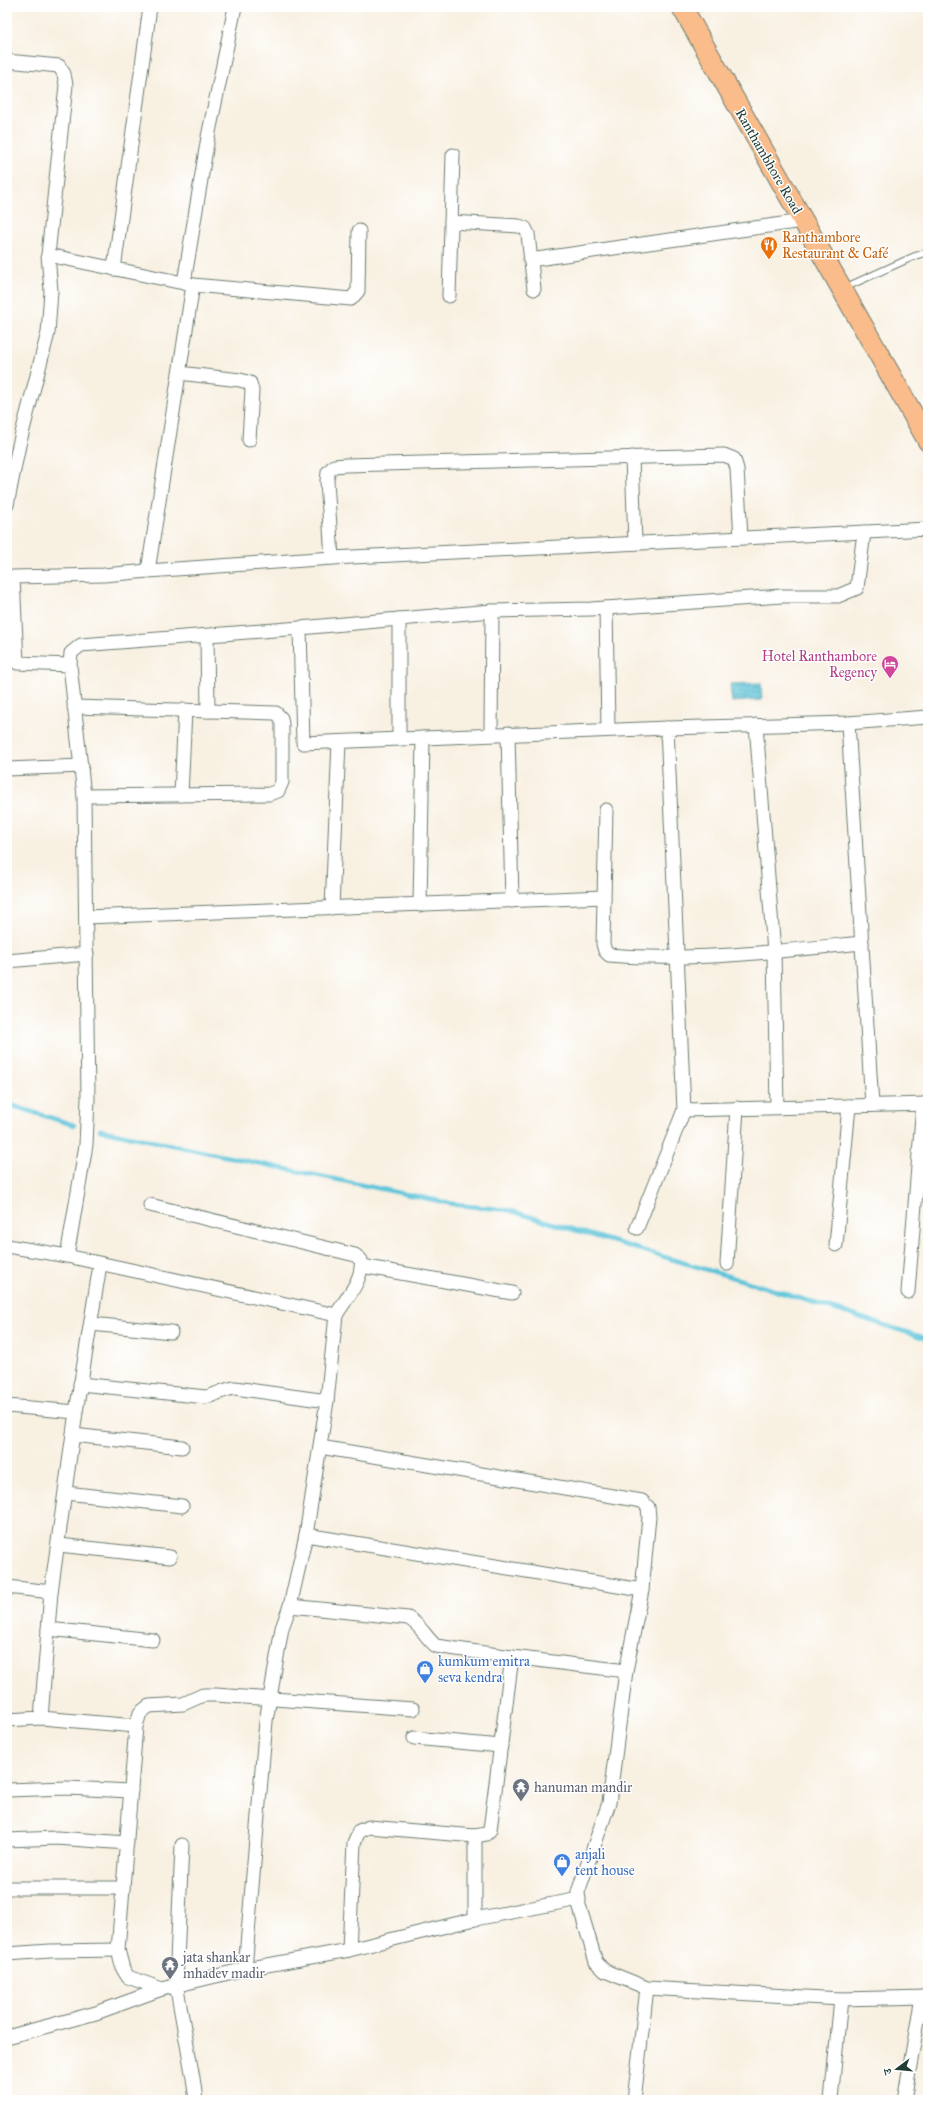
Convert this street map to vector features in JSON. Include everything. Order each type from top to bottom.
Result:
[{"type":"main road","name":"Ranthambhore Road","points":[[682,7],[928,441]]},
{"type":"street","points":[[114,269],[150,7]]},
{"type":"street","points":[[148,571],[179,373],[188,284],[208,137],[235,7]]},
{"type":"street","points":[[7,60],[59,66],[64,74],[66,85],[48,255],[50,291],[48,333],[19,446],[7,505]]},
{"type":"street","points":[[450,296],[453,155]]},
{"type":"street","points":[[530,260],[803,221]]},
{"type":"street","points":[[451,222],[518,226],[525,228],[528,234],[534,289]]},
{"type":"street","points":[[48,255],[188,284],[351,299],[358,291],[359,231]]},
{"type":"street","points":[[179,373],[240,380],[250,383],[252,390],[249,440]]},
{"type":"street","points":[[332,558],[327,481],[328,472],[334,466],[724,455],[734,459],[737,469],[741,538]]},
{"type":"street","points":[[632,457],[635,543]]},
{"type":"street","points":[[70,665],[12,663],[10,577],[104,575],[332,558],[928,529]]},
{"type":"street","points":[[67,1256],[86,1145],[88,1098],[84,796],[70,665],[71,653],[81,645],[207,637],[254,630],[300,628],[492,611],[606,608],[782,596],[838,596],[857,588],[864,532]]},
{"type":"street","points":[[606,608],[608,729]]},
{"type":"street","points":[[491,734],[492,611]]},
{"type":"street","points":[[399,619],[399,739]]},
{"type":"street","points":[[300,628],[303,743]]},
{"type":"street","points":[[207,637],[208,711]]},
{"type":"street","points":[[74,707],[276,713],[281,718],[283,770],[282,782],[278,791],[269,794],[84,796]]},
{"type":"street","points":[[181,795],[185,710]]},
{"type":"street","points":[[282,744],[608,729],[848,723],[928,717]]},
{"type":"street","points":[[848,723],[872,1105]]},
{"type":"street","points":[[756,725],[774,952],[777,1107]]},
{"type":"street","points":[[637,1228],[684,1110],[667,728]]},
{"type":"street","points":[[508,733],[512,901]]},
{"type":"street","points":[[420,905],[423,738]]},
{"type":"street","points":[[332,908],[339,742]]},
{"type":"street","points":[[7,769],[82,766]]},
{"type":"street","points":[[606,810],[603,944],[604,951],[609,955],[678,956],[774,952],[862,943]]},
{"type":"street","points":[[86,917],[604,898]]},
{"type":"street","points":[[7,961],[87,954]]},
{"type":"street","points":[[684,1110],[926,1104],[908,1292]]},
{"type":"street","points":[[836,1245],[849,1106]]},
{"type":"street","points":[[727,1264],[737,1108]]},
{"type":"street","points":[[150,1205],[354,1255],[361,1260],[362,1266],[360,1276],[336,1315],[327,1401],[306,1535],[290,1606],[282,1628],[266,1721],[245,1969]]},
{"type":"street","points":[[7,1246],[67,1256],[100,1265],[336,1315]]},
{"type":"street","points":[[41,1718],[51,1592],[59,1545],[80,1384],[100,1265]]},
{"type":"street","points":[[362,1266],[512,1293]]},
{"type":"street","points":[[91,1324],[171,1332]]},
{"type":"street","points":[[80,1384],[206,1397],[218,1395],[224,1389],[235,1388],[327,1401]]},
{"type":"street","points":[[7,1406],[76,1412]]},
{"type":"street","points":[[73,1435],[182,1447]]},
{"type":"street","points":[[320,1447],[642,1501],[648,1507],[649,1517],[642,1590],[626,1671],[609,1803],[578,1892],[596,1962],[605,1971],[647,1988],[841,1999],[925,1997],[904,2100]]},
{"type":"street","points":[[66,1493],[182,1506]]},
{"type":"street","points":[[306,1535],[642,1590]]},
{"type":"street","points":[[59,1545],[170,1557]]},
{"type":"street","points":[[7,1587],[51,1592]]},
{"type":"street","points":[[290,1606],[408,1618],[418,1623],[428,1640],[436,1646],[626,1671]]},
{"type":"street","points":[[48,1629],[153,1640]]},
{"type":"street","points":[[349,1950],[354,1843],[359,1831],[369,1827],[475,1836],[486,1834],[490,1830],[512,1657]]},
{"type":"street","points":[[162,1989],[128,1977],[123,1969],[118,1950],[136,1726],[140,1713],[149,1706],[183,1704],[203,1695],[270,1698],[413,1709]]},
{"type":"street","points":[[7,1720],[41,1718],[136,1726]]},
{"type":"street","points":[[414,1738],[501,1746]]},
{"type":"street","points":[[7,1790],[67,1788],[131,1791]]},
{"type":"street","points":[[475,1836],[475,1919]]},
{"type":"street","points":[[7,1840],[57,1838],[126,1843]]},
{"type":"street","points":[[182,1845],[176,1984],[194,2078],[196,2100]]},
{"type":"street","points":[[7,1888],[123,1888]]},
{"type":"street","points":[[7,2037],[96,2013],[176,1984],[245,1969],[349,1950],[475,1919],[579,1899]]},
{"type":"street","points":[[7,1954],[50,1951],[118,1950]]},
{"type":"street","points":[[634,2100],[647,1988]]},
{"type":"street","points":[[831,2100],[841,1999]]},
{"type":"lane","points":[[842,289],[915,256],[928,252]]},
{"type":"water","points":[[761,683],[762,700],[732,702],[730,684]]},
{"type":"waterway","points":[[7,1104],[74,1125]]},
{"type":"waterway","points":[[100,1130],[458,1205],[508,1210],[761,1286],[928,1339]]},
{"type":"place","name":"Ranthambore Restaurant & Café","points":[[769,260]]},
{"type":"place","name":"Hotel Ranthambore Regency","points":[[890,679]]},
{"type":"place","name":"kumkum emitra seva kendra","points":[[425,1684]]},
{"type":"place","name":"hanuman mandir","points":[[521,1802]]},
{"type":"place","name":"anjali tent house","points":[[562,1877]]},
{"type":"place","name":"jata shankar mhadev madir","points":[[170,1980]]}]
